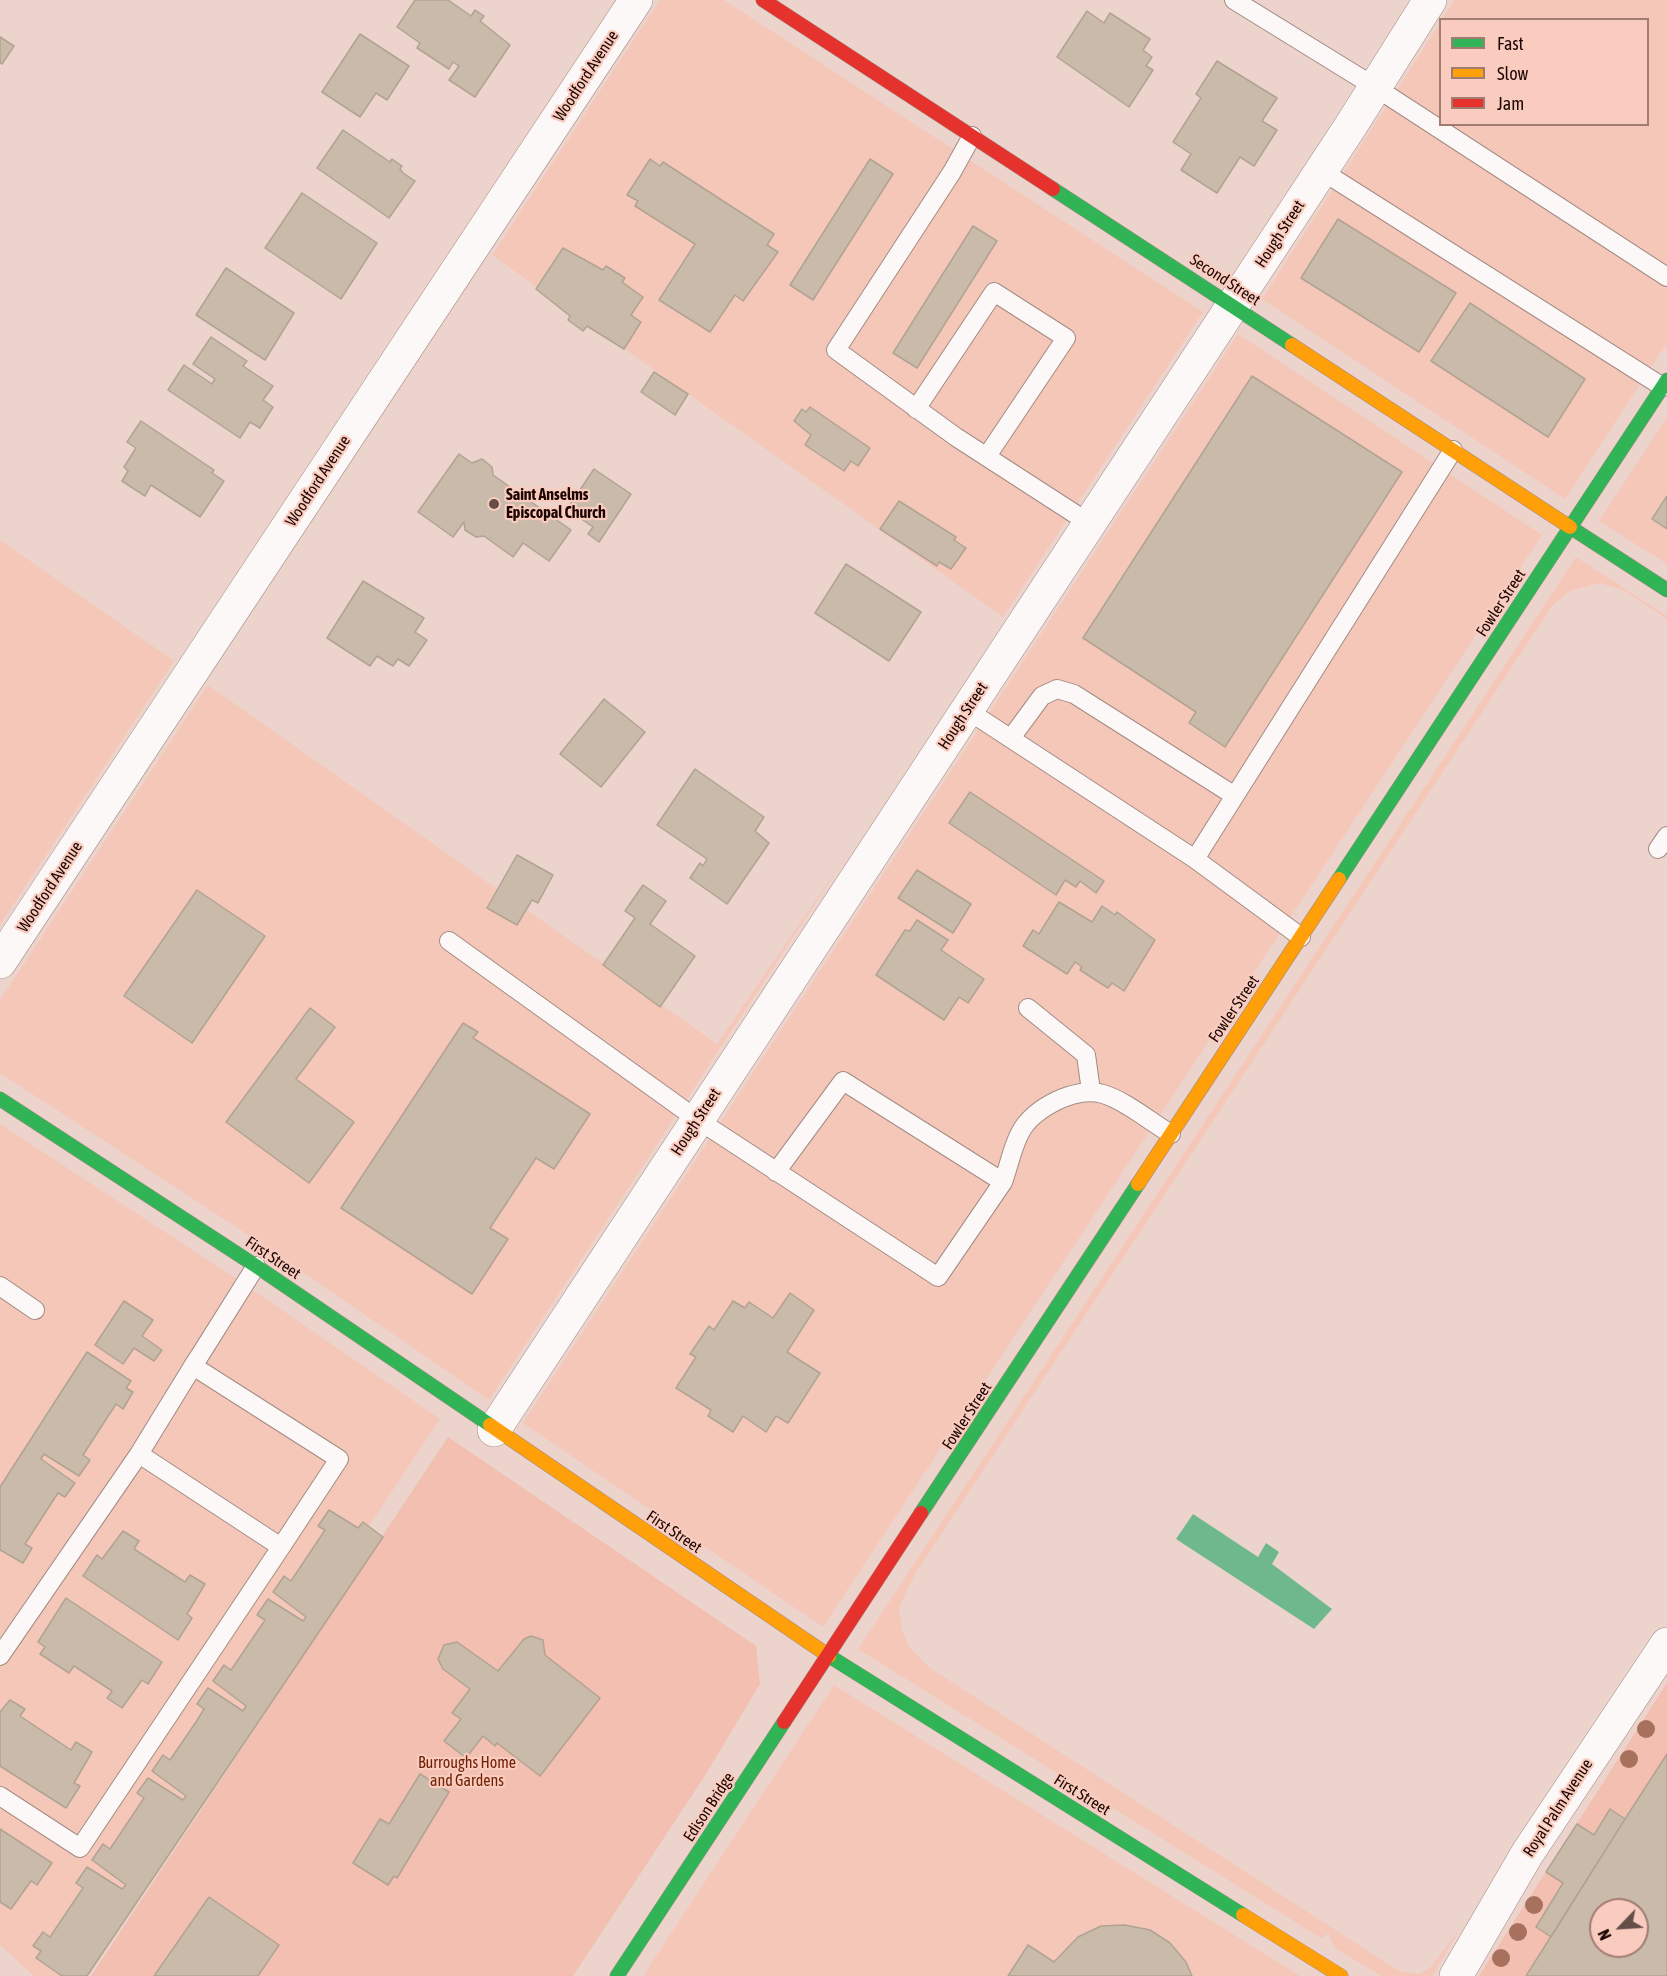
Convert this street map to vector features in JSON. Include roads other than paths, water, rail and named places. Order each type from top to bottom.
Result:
[{"type":"main road","name":"Second Street","points":[[763,0],[1667,590]]},
{"type":"main road","name":"Fowler Street","points":[[829,1656],[1665,384]]},
{"type":"main road","name":"First Street","points":[[0,1099],[256,1266],[829,1656],[1328,1971]]},
{"type":"main road","name":"Edison Bridge","points":[[617,1976],[829,1656]]},
{"type":"street","name":"Woodford Avenue","points":[[0,962],[636,0]]},
{"type":"street","name":"Hough Street","points":[[494,1430],[1322,171],[1430,0]]},
{"type":"street","name":"Royal Palm Avenue","points":[[1456,1976],[1527,1854],[1667,1644]]},
{"type":"lane","points":[[1234,0],[1375,87],[1667,278]]},
{"type":"lane","points":[[972,136],[952,172],[836,350],[916,409],[1089,523]]},
{"type":"lane","points":[[1322,171],[1665,384]]},
{"type":"lane","points":[[916,409],[994,292],[1066,338],[987,456]]},
{"type":"lane","points":[[1195,859],[1453,450]]},
{"type":"lane","points":[[1011,738],[1042,696],[1057,689],[1074,694],[1235,796]]},
{"type":"lane","points":[[967,710],[1195,859],[1301,937]]},
{"type":"lane","points":[[449,941],[698,1120],[938,1277],[1003,1182],[1020,1132],[1040,1111],[1073,1094],[1091,1091],[1106,1094],[1171,1134]]},
{"type":"lane","points":[[1028,1008],[1086,1055],[1091,1091]]},
{"type":"lane","points":[[776,1172],[843,1081],[1003,1182]]},
{"type":"lane","points":[[0,1656],[139,1454],[256,1266]]},
{"type":"lane","points":[[0,1286],[35,1310]]},
{"type":"lane","points":[[0,1796],[80,1848],[339,1460],[193,1366]]},
{"type":"lane","points":[[139,1454],[281,1547]]},
{"type":"place","name":"Saint Anselms Episcopal Church","points":[[494,504]]},
{"type":"park label","name":"Burroughs Home and Gardens","points":[[467,1772]]}]
